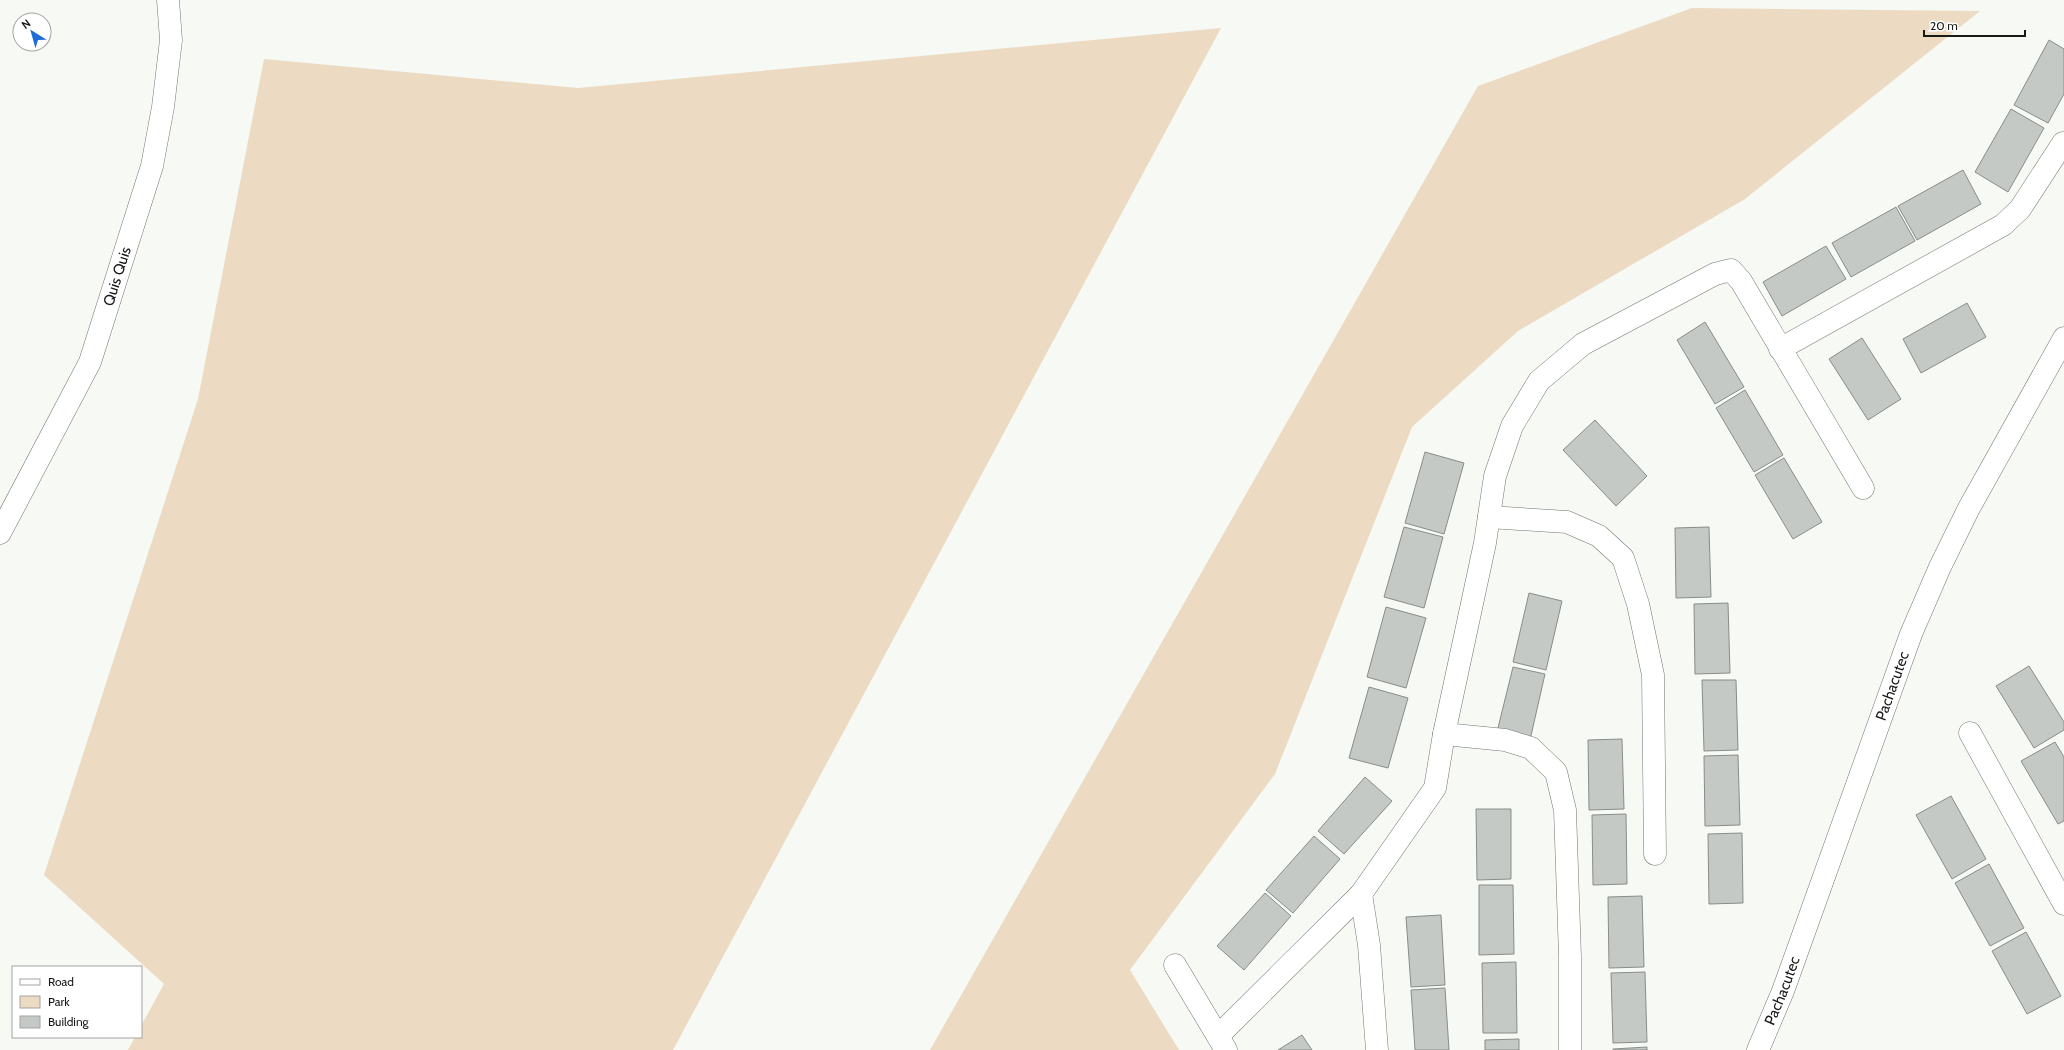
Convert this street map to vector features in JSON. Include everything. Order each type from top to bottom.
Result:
[{"type":"street","name":"Quis Quis","points":[[0,534],[90,362],[138,212],[152,166],[163,107],[171,40],[168,0]]},
{"type":"street","points":[[1780,348],[2003,225],[2020,209],[2063,143]]},
{"type":"street","points":[[1175,965],[1222,1043],[1361,894],[1435,788],[1444,734],[1485,543],[1495,476],[1512,426],[1539,381],[1583,344],[1715,274],[1731,270],[1740,281],[1863,488]]},
{"type":"street","name":"Pachacutec","points":[[1758,1050],[1783,991],[1911,634],[1934,580],[1969,508],[2064,338]]},
{"type":"street","points":[[1489,517],[1567,522],[1599,536],[1623,558],[1638,604],[1653,675],[1655,854]]},
{"type":"street","points":[[1970,733],[2064,904]]},
{"type":"street","points":[[1444,734],[1505,740],[1531,748],[1556,772],[1565,810],[1570,957],[1570,1050]]},
{"type":"street","points":[[1361,894],[1369,945],[1377,1050]]},
{"type":"green space","points":[[1692,8],[1980,11],[1745,199],[1518,331],[1412,427],[1275,774],[1130,970],[1179,1050],[930,1050],[1478,86]]},
{"type":"green space","points":[[1221,28],[673,1050],[128,1050],[134,1038],[142,1038],[142,1024],[164,984],[44,875],[198,399],[264,59],[578,88]]},
{"type":"building","points":[[2049,40],[2064,49],[2064,94],[2048,123],[2014,105]]},
{"type":"building","points":[[2011,109],[2044,128],[2008,192],[1975,172]]},
{"type":"building","points":[[1963,170],[1981,204],[1917,240],[1898,206]]},
{"type":"building","points":[[1896,207],[1915,241],[1851,277],[1832,243]]},
{"type":"building","points":[[1826,246],[1846,279],[1782,316],[1763,282]]},
{"type":"building","points":[[1967,303],[1986,337],[1921,373],[1903,339]]},
{"type":"building","points":[[1705,322],[1744,387],[1715,404],[1677,340]]},
{"type":"building","points":[[1862,338],[1901,399],[1868,420],[1829,359]]},
{"type":"building","points":[[1745,390],[1783,455],[1754,472],[1716,408]]},
{"type":"building","points":[[1595,420],[1647,476],[1616,506],[1563,450]]},
{"type":"building","points":[[1425,452],[1464,463],[1444,534],[1405,523]]},
{"type":"building","points":[[1784,458],[1822,522],[1793,539],[1755,475]]},
{"type":"building","points":[[1404,527],[1443,537],[1424,608],[1384,597]]},
{"type":"building","points":[[1709,527],[1711,597],[1676,598],[1675,528]]},
{"type":"building","points":[[1529,593],[1562,601],[1546,670],[1513,662]]},
{"type":"building","points":[[1728,603],[1730,673],[1695,674],[1694,604]]},
{"type":"building","points":[[1386,607],[1426,618],[1406,688],[1367,677]]},
{"type":"building","points":[[2029,666],[2064,722],[2064,730],[2034,748],[1996,686]]},
{"type":"building","points":[[1513,667],[1545,674],[1530,740],[1497,732]]},
{"type":"building","points":[[1702,680],[1736,680],[1738,750],[1704,751]]},
{"type":"building","points":[[1369,687],[1408,698],[1388,768],[1349,758]]},
{"type":"building","points":[[1622,739],[1624,809],[1589,810],[1588,740]]},
{"type":"building","points":[[2055,742],[2064,757],[2064,821],[2058,824],[2021,761]]},
{"type":"building","points":[[1738,755],[1740,825],[1705,826],[1704,756]]},
{"type":"building","points":[[1365,777],[1392,801],[1344,854],[1318,831]]},
{"type":"building","points":[[1951,796],[1986,859],[1952,879],[1916,815]]},
{"type":"building","points":[[1476,809],[1511,809],[1511,879],[1477,880]]},
{"type":"building","points":[[1626,814],[1627,884],[1593,885],[1592,815]]},
{"type":"building","points":[[1742,833],[1743,903],[1709,904],[1708,834]]},
{"type":"building","points":[[1314,836],[1340,859],[1293,913],[1266,890]]},
{"type":"building","points":[[1989,864],[2024,928],[1990,946],[1955,883]]},
{"type":"building","points":[[1479,885],[1513,885],[1514,954],[1479,955]]},
{"type":"building","points":[[1265,893],[1291,916],[1244,970],[1217,946]]},
{"type":"building","points":[[1642,896],[1644,967],[1609,968],[1608,897]]},
{"type":"building","points":[[1441,915],[1445,985],[1411,987],[1406,917]]},
{"type":"building","points":[[2026,932],[2061,996],[2027,1014],[1992,951]]},
{"type":"building","points":[[1516,962],[1517,1033],[1483,1033],[1482,963]]},
{"type":"building","points":[[1645,972],[1647,1042],[1613,1043],[1611,973]]},
{"type":"building","points":[[1445,988],[1449,1050],[1415,1050],[1411,990]]},
{"type":"building","points":[[1302,1035],[1312,1050],[1278,1050]]},
{"type":"building","points":[[1519,1039],[1519,1050],[1485,1050],[1485,1040]]},
{"type":"building","points":[[1647,1047],[1647,1050],[1613,1050],[1613,1049]]}]
